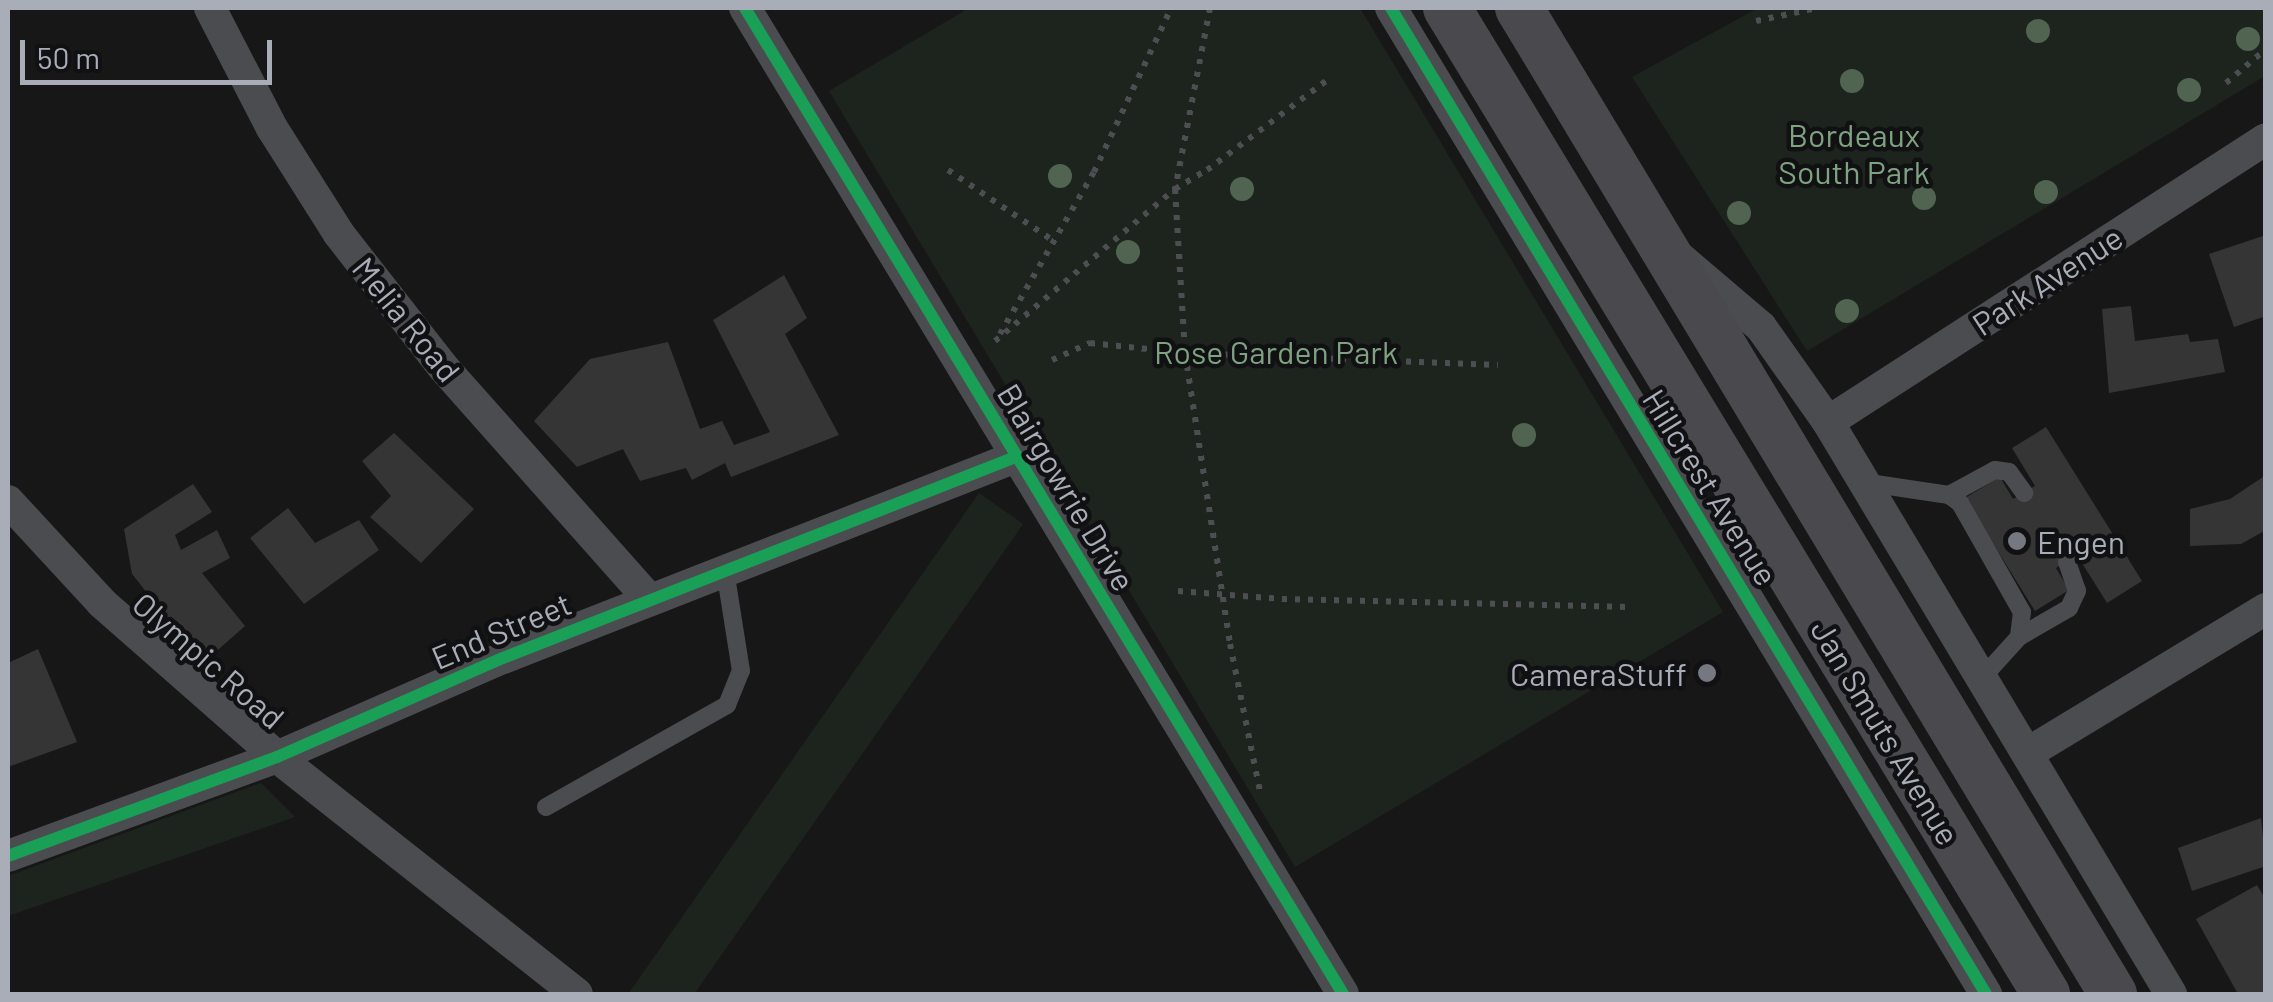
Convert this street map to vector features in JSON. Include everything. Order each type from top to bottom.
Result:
[{"type":"main road","name":"Jan Smuts Avenue","points":[[1447,8],[2046,994]]},
{"type":"main road","name":"Jan Smuts Avenue","points":[[1519,8],[2113,994]]},
{"type":"street","name":"Melia Road","points":[[210,8],[272,128],[339,234],[443,367],[649,599]]},
{"type":"street","name":"Blairgowrie Drive","points":[[744,8],[1342,994]]},
{"type":"street","name":"Hillcrest Avenue","points":[[1391,8],[1986,994]]},
{"type":"street","name":"Park Avenue","points":[[1828,422],[2266,139]]},
{"type":"street","points":[[1654,236],[1761,328],[1828,422],[2172,994]]},
{"type":"street","name":"End Street","points":[[8,856],[278,756],[649,599],[1016,457]]},
{"type":"street","name":"Olympic Road","points":[[8,502],[102,603],[278,756],[577,994]]},
{"type":"street","points":[[2028,753],[2266,609]]},
{"type":"lane","points":[[1950,495],[1995,470],[2009,472],[2024,492]]},
{"type":"lane","points":[[1861,482],[1950,495],[1960,503],[2022,612],[2019,638]]},
{"type":"lane","points":[[1980,680],[2019,638],[2069,608],[2077,592],[2066,562]]},
{"type":"lane","points":[[546,807],[727,705],[741,671],[725,570]]},
{"type":"path","points":[[1171,8],[1094,172],[995,341],[1174,189],[1208,170],[1330,78]]},
{"type":"path","points":[[1210,8],[1174,189],[1185,353],[1222,594],[1261,796]]},
{"type":"path","points":[[1756,21],[1817,8]]},
{"type":"path","points":[[2226,82],[2266,48]]},
{"type":"path","points":[[948,170],[1055,242]]},
{"type":"path","points":[[1052,360],[1090,343],[1185,353],[1498,365]]},
{"type":"path","points":[[1178,591],[1282,599],[1630,607]]},
{"type":"green space","name":"Rose Garden Park","points":[[969,8],[1360,8],[1723,612],[1295,867],[829,91]]},
{"type":"green space","name":"Bordeaux South Park","points":[[1758,8],[2265,8],[2265,76],[1807,351],[1632,77]]},
{"type":"green space","points":[[979,493],[1023,524],[694,994],[628,994]]},
{"type":"green space","points":[[261,783],[295,817],[8,916],[8,876]]},
{"type":"building","points":[[2266,235],[2266,316],[2234,327],[2209,254]]},
{"type":"building","points":[[784,275],[807,318],[785,334],[839,435],[731,477],[725,463],[692,480],[686,468],[640,481],[623,449],[577,467],[534,421],[590,359],[668,342],[700,429],[722,421],[734,445],[770,432],[713,320]]},
{"type":"building","points":[[2131,306],[2135,341],[2188,334],[2190,342],[2218,339],[2225,372],[2109,393],[2102,309]]},
{"type":"building","points":[[2046,427],[2142,581],[2107,603],[2077,555],[2056,568],[2069,590],[2035,611],[1965,498],[2000,477],[2013,499],[2035,486],[2012,448]]},
{"type":"building","points":[[394,433],[474,509],[421,563],[370,517],[391,496],[362,461]]},
{"type":"building","points":[[2266,475],[2266,530],[2241,544],[2190,546],[2190,509],[2230,499]]},
{"type":"building","points":[[193,484],[212,512],[175,535],[181,550],[217,530],[230,558],[202,573],[245,626],[203,663],[132,574],[124,529]]},
{"type":"building","points":[[288,508],[315,543],[359,520],[379,550],[304,604],[250,538]]},
{"type":"building","points":[[38,649],[77,742],[8,767],[8,663]]},
{"type":"building","points":[[2261,818],[2266,866],[2192,891],[2178,848]]},
{"type":"building","points":[[2257,885],[2266,900],[2266,994],[2238,994],[2196,919]]},
{"type":"cycle path","points":[[745,8],[1343,994]]},
{"type":"cycle path","points":[[1391,8],[1986,994]]},
{"type":"cycle path","points":[[8,856],[277,757],[503,658],[1016,457]]},
{"type":"place","name":"Engen","points":[[2017,541]]},
{"type":"place","name":"CameraStuff","points":[[1707,673]]}]
